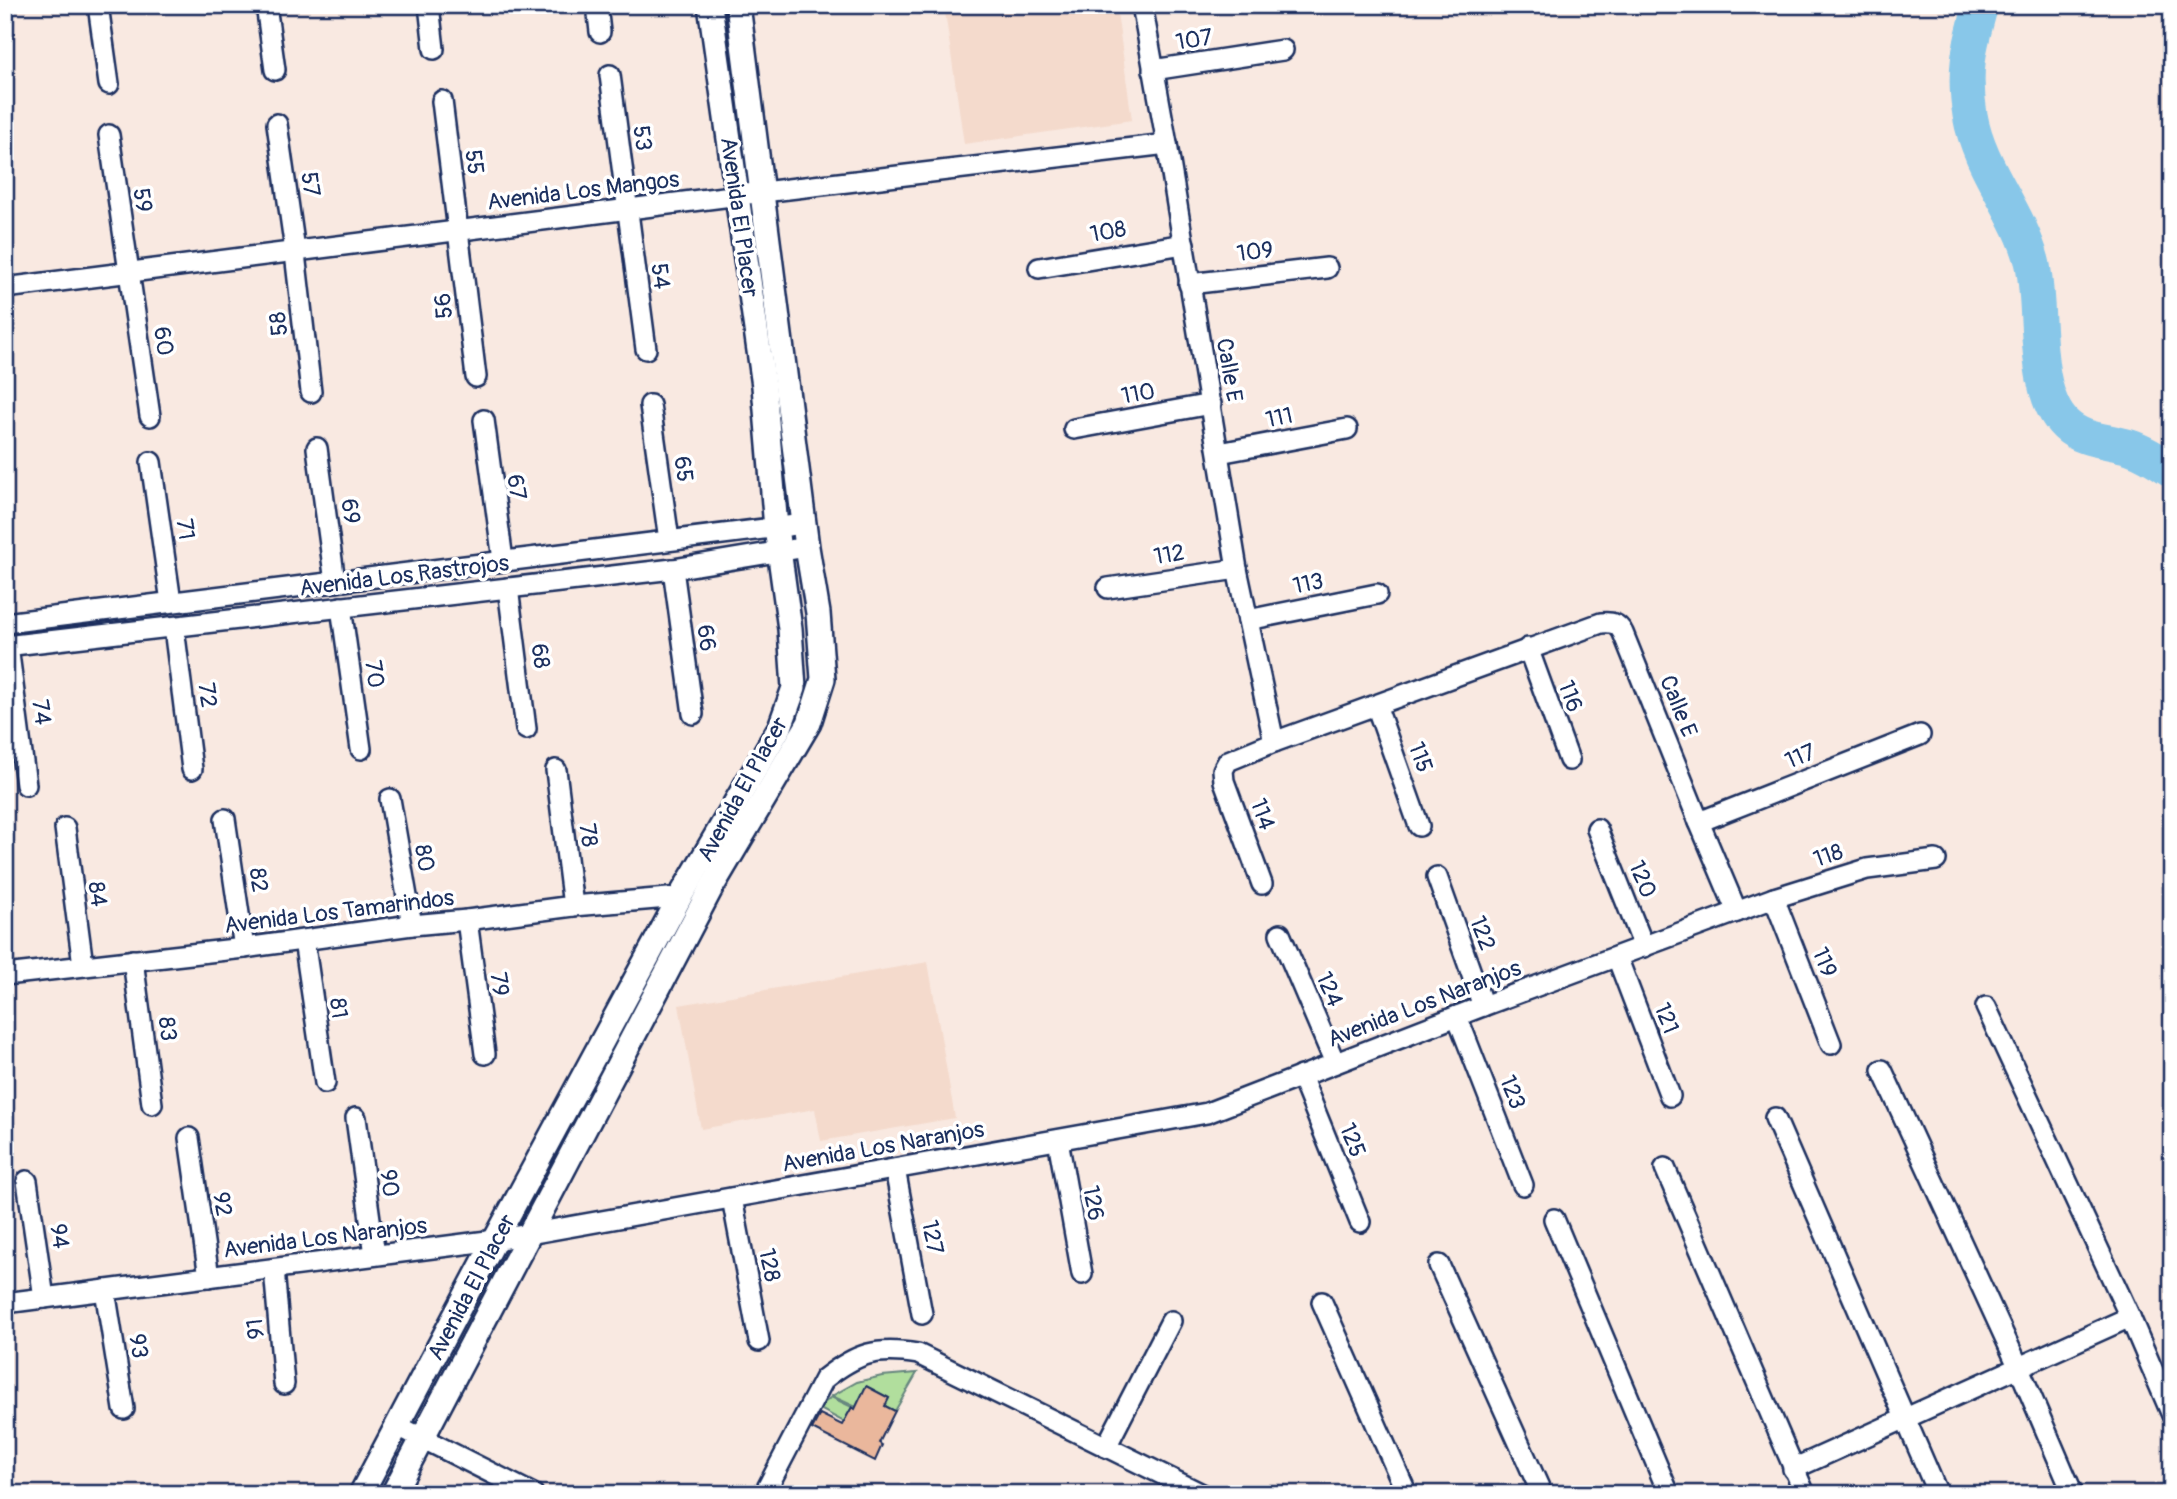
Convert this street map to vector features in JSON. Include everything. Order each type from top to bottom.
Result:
[{"type":"street","points":[[98,5],[109,84]]},
{"type":"street","points":[[266,5],[275,70]]},
{"type":"street","points":[[429,5],[434,49]]},
{"type":"street","points":[[597,5],[600,32]]},
{"type":"street","name":"Avenida El Placer","points":[[362,1494],[680,897],[780,727],[794,688],[764,386],[710,5]]},
{"type":"street","name":"Avenida El Placer","points":[[393,1494],[710,890],[809,723],[823,679],[818,613],[738,5]]},
{"type":"street","name":"Calle E","points":[[1142,5],[1237,569],[1274,742]]},
{"type":"street","name":"107","points":[[1153,70],[1283,50]]},
{"type":"street","name":"53","points":[[610,75],[627,209]]},
{"type":"street","name":"55","points":[[442,101],[459,230]]},
{"type":"street","name":"57","points":[[277,124],[294,251]]},
{"type":"street","name":"59","points":[[109,135],[130,272]]},
{"type":"street","name":"Avenida Los Mangos","points":[[5,288],[736,195],[1167,144]]},
{"type":"street","name":"54","points":[[627,209],[646,349]]},
{"type":"street","name":"56","points":[[459,230],[476,377]]},
{"type":"street","name":"108","points":[[1039,268],[1184,243]]},
{"type":"street","name":"58","points":[[294,251],[311,392]]},
{"type":"street","name":"109","points":[[1189,284],[1327,268]]},
{"type":"street","name":"60","points":[[130,272],[150,416]]},
{"type":"street","name":"110","points":[[1074,429],[1211,404]]},
{"type":"street","name":"65","points":[[650,405],[669,540]]},
{"type":"street","name":"67","points":[[484,420],[503,561]]},
{"type":"street","name":"111","points":[[1219,453],[1347,429]]},
{"type":"street","name":"69","points":[[317,448],[335,582]]},
{"type":"street","name":"71","points":[[151,462],[171,602]]},
{"type":"street","name":"Avenida Los Rastrojos","points":[[5,623],[776,528],[806,536]]},
{"type":"street","name":"Avenida Los Rastrojos","points":[[6,646],[673,569],[779,552],[806,536]]},
{"type":"street","name":"66","points":[[673,569],[693,714]]},
{"type":"street","name":"112","points":[[1108,588],[1237,569]]},
{"type":"street","name":"68","points":[[508,588],[526,729]]},
{"type":"street","name":"113","points":[[1248,620],[1377,594]]},
{"type":"street","name":"70","points":[[341,607],[361,749]]},
{"type":"street","name":"Calle E","points":[[1228,761],[1528,648],[1601,623],[1612,622],[1619,626],[1737,912]]},
{"type":"street","name":"72","points":[[174,628],[192,769]]},
{"type":"street","name":"74","points":[[6,646],[26,785]]},
{"type":"street","name":"116","points":[[1528,648],[1569,760]]},
{"type":"street","name":"115","points":[[1376,705],[1419,826]]},
{"type":"street","name":"117","points":[[1699,822],[1920,735]]},
{"type":"street","name":"114","points":[[1228,761],[1223,770],[1224,781],[1262,884]]},
{"type":"street","name":"78","points":[[556,770],[573,906]]},
{"type":"street","name":"80","points":[[390,799],[412,925]]},
{"type":"street","name":"82","points":[[225,819],[244,948]]},
{"type":"street","name":"84","points":[[65,828],[83,965]]},
{"type":"street","name":"120","points":[[1597,829],[1644,947]]},
{"type":"street","name":"118","points":[[1737,912],[1867,869],[1936,860]]},
{"type":"street","name":"122","points":[[1437,877],[1483,1006]]},
{"type":"street","name":"Avenida Los Tamarindos","points":[[5,975],[573,906],[680,897]]},
{"type":"street","name":"119","points":[[1774,898],[1831,1044]]},
{"type":"street","name":"Avenida Los Naranjos","points":[[5,1303],[495,1240],[1207,1113],[1483,1006],[1737,912]]},
{"type":"street","name":"79","points":[[467,920],[485,1054]]},
{"type":"street","name":"124","points":[[1280,934],[1335,1063]]},
{"type":"street","name":"81","points":[[304,940],[325,1083]]},
{"type":"street","name":"121","points":[[1618,957],[1670,1096]]},
{"type":"street","name":"83","points":[[133,960],[152,1104]]},
{"type":"street","points":[[1986,1007],[2130,1317],[2172,1415]]},
{"type":"street","name":"123","points":[[1457,1016],[1522,1185]]},
{"type":"street","points":[[1882,1070],[2073,1494]]},
{"type":"street","name":"125","points":[[1301,1076],[1360,1222]]},
{"type":"street","name":"90","points":[[356,1118],[375,1255]]},
{"type":"street","points":[[1775,1118],[1938,1494]]},
{"type":"street","name":"92","points":[[189,1138],[209,1277]]},
{"type":"street","name":"126","points":[[1058,1140],[1083,1274]]},
{"type":"street","points":[[1665,1168],[1805,1494]]},
{"type":"street","name":"127","points":[[895,1169],[922,1314]]},
{"type":"street","name":"94","points":[[27,1181],[44,1298]]},
{"type":"street","name":"128","points":[[732,1198],[759,1341]]},
{"type":"street","points":[[1554,1219],[1669,1494]]},
{"type":"street","points":[[1439,1265],[1542,1494]]},
{"type":"street","name":"91","points":[[274,1269],[284,1384]]},
{"type":"street","name":"93","points":[[105,1290],[124,1409]]},
{"type":"street","points":[[1322,1302],[1407,1494]]},
{"type":"street","points":[[1793,1469],[2130,1317]]},
{"type":"street","points":[[1106,1447],[1171,1321]]},
{"type":"street","points":[[764,1494],[824,1379],[860,1356],[893,1350],[918,1354],[1202,1494]]},
{"type":"street","points":[[398,1426],[533,1494]]},
{"type":"shaded area","points":[[944,5],[1116,5],[1132,120],[964,144]]},
{"type":"shaded area","points":[[928,962],[955,1118],[821,1141],[815,1109],[701,1129],[679,1005]]},
{"type":"green space","points":[[917,1373],[895,1411],[885,1406],[889,1398],[866,1386],[856,1407],[832,1396],[857,1382],[882,1376]]},
{"type":"green space","points":[[831,1397],[852,1407],[844,1422],[820,1409]]},
{"type":"building","points":[[866,1386],[889,1398],[885,1406],[895,1411],[879,1443],[882,1445],[875,1461],[812,1429],[820,1414],[842,1425],[852,1407],[855,1409]]},
{"type":"waterway","points":[[1981,5],[1968,59],[1970,115],[1982,153],[2018,224],[2032,261],[2042,370],[2047,392],[2055,410],[2073,430],[2136,449],[2172,470]]}]
